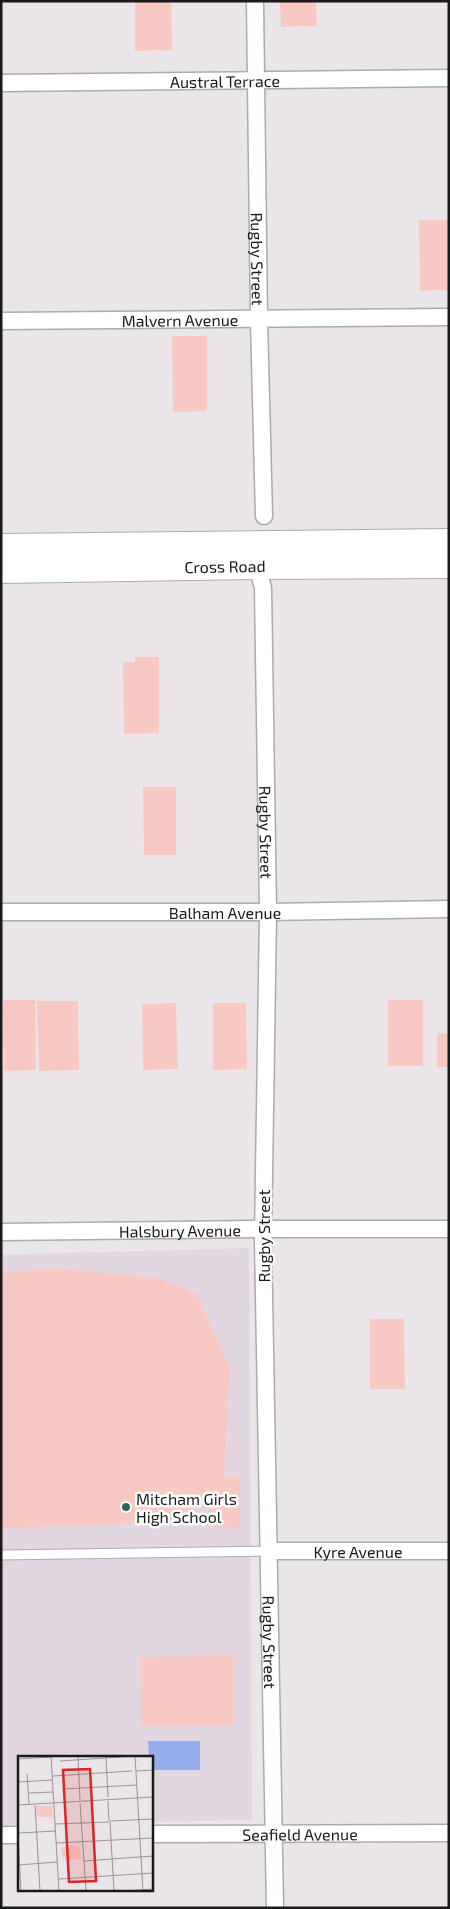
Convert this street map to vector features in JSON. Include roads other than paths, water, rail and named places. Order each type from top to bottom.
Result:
[{"type":"highway","name":"Cross Road","points":[[1,548],[449,543]]},
{"type":"highway","name":"Cross Road","points":[[1,569],[449,564]]},
{"type":"street","name":"Rugby Street","points":[[256,1],[259,320],[264,516]]},
{"type":"street","name":"Austral Terrace","points":[[1,83],[449,78]]},
{"type":"street","name":"Malvern Avenue","points":[[1,321],[449,318]]},
{"type":"street","name":"Rugby Street","points":[[257,565],[263,588],[268,912],[263,1229],[275,1908]]},
{"type":"street","name":"Balham Avenue","points":[[1,912],[268,912],[449,909]]},
{"type":"street","name":"Halsbury Avenue","points":[[1,1232],[263,1229],[449,1230]]},
{"type":"street","name":"Kyre Avenue","points":[[268,1551],[449,1551]]},
{"type":"street","name":"Seafield Avenue","points":[[152,1834],[449,1833]]},
{"type":"street","points":[[1,1835],[18,1835]]},
{"type":"lane","points":[[1,1555],[268,1551]]},
{"type":"water","points":[[148,1741],[200,1741],[200,1770],[152,1770],[152,1756],[149,1756]]},
{"type":"place","name":"Mitcham Girls High School","points":[[126,1507]]}]
